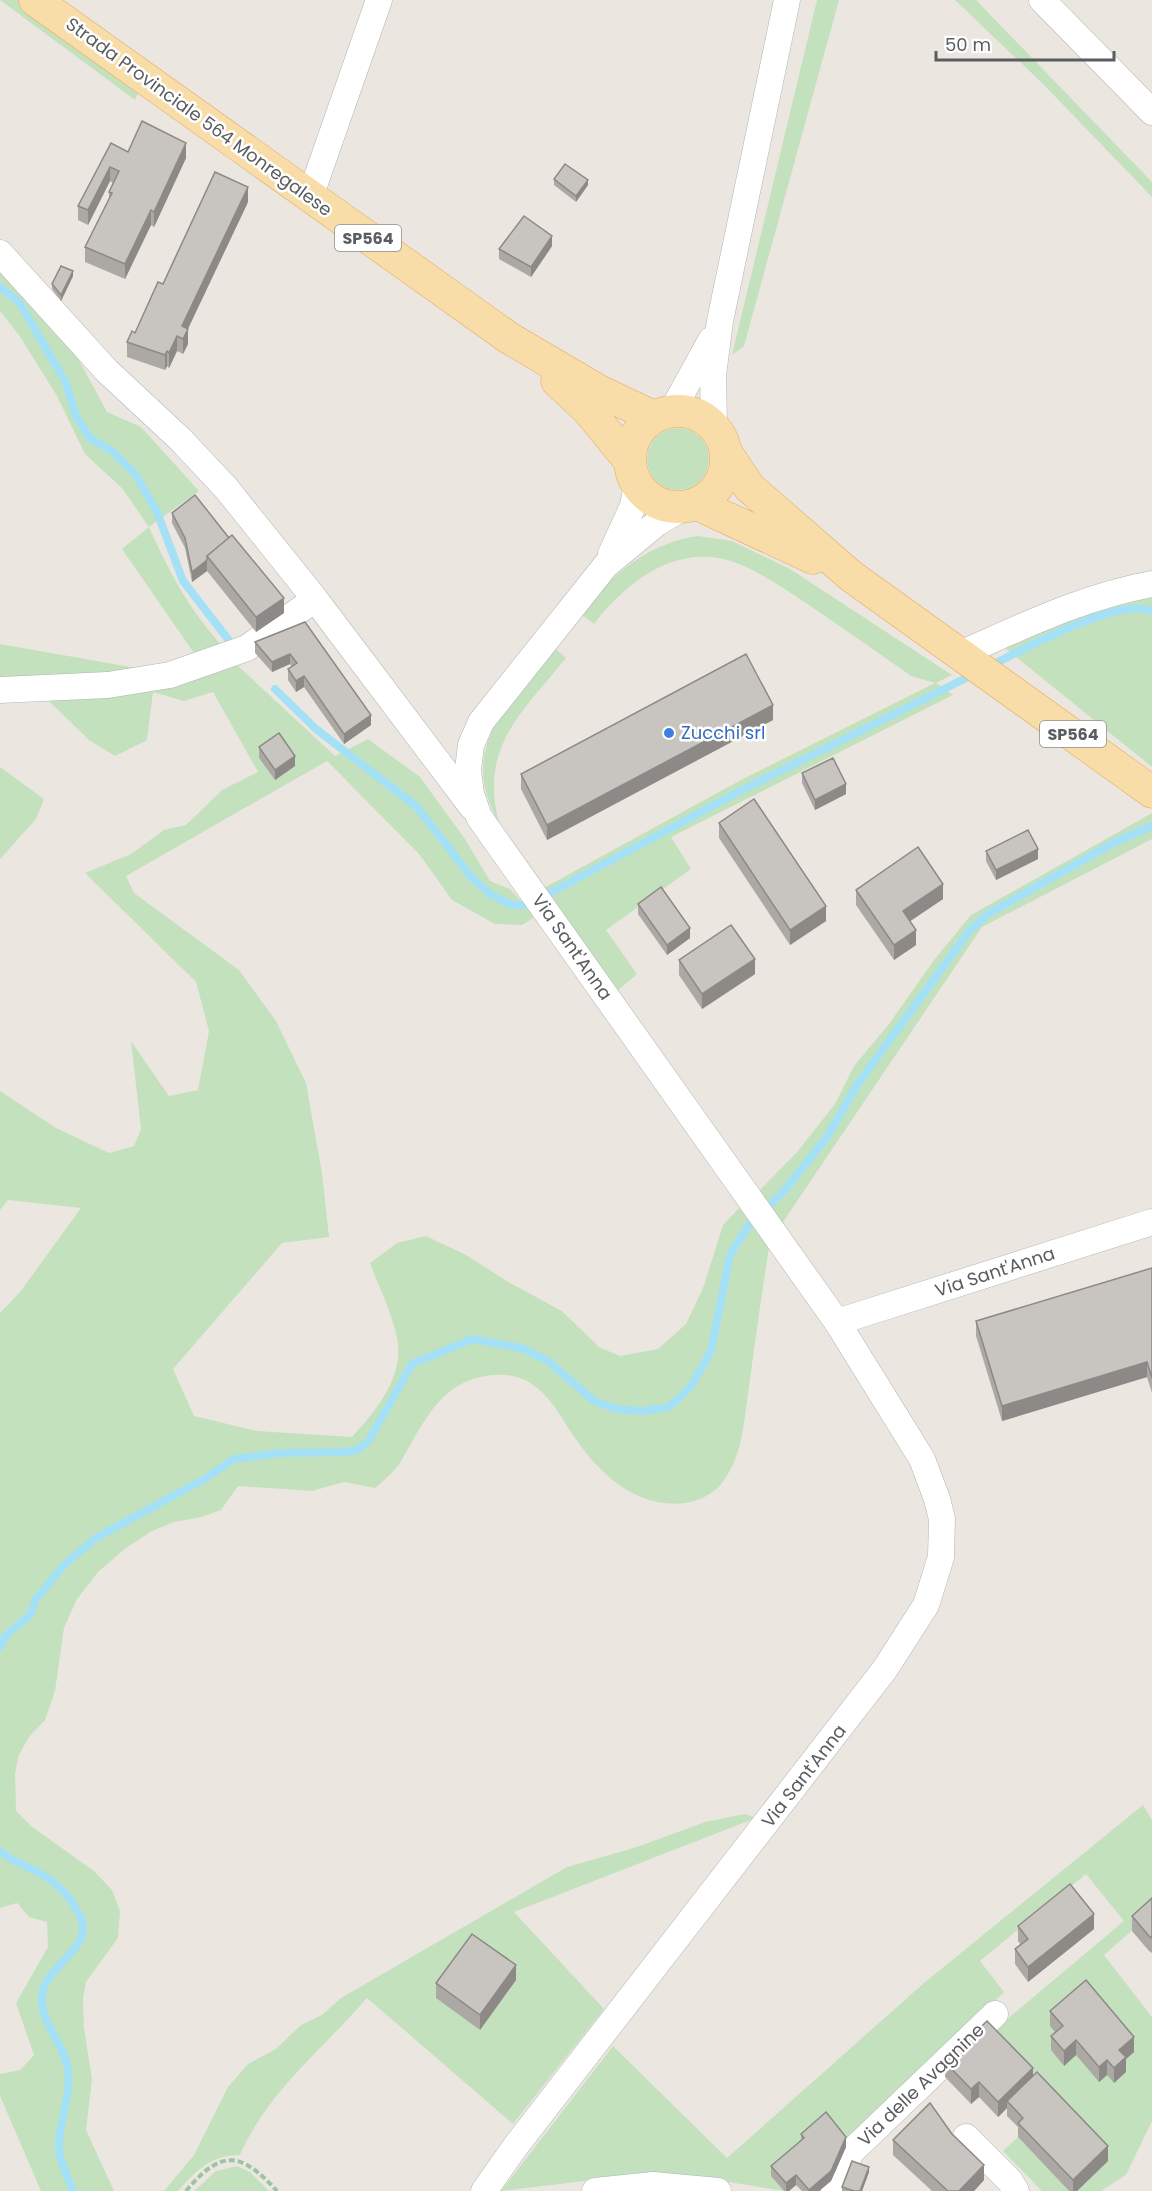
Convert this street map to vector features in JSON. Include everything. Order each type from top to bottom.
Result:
[{"type":"main road","name":"Strada Provinciale 564 Monregalese","points":[[35,0],[509,338],[599,392],[663,414],[687,412],[702,417],[720,440],[749,487],[851,576],[977,664],[1152,792]]},
{"type":"main road","name":"Strada Provinciale 564 Monregalese","points":[[509,338],[588,410],[656,503],[689,506],[730,517],[851,576]]},
{"type":"main road","points":[[633,472],[636,435],[663,414]]},
{"type":"main road","points":[[689,506],[710,496],[720,483],[726,468],[720,440]]},
{"type":"street","points":[[310,197],[379,0]]},
{"type":"street","points":[[720,440],[713,375],[720,321],[787,0]]},
{"type":"street","points":[[1042,0],[1152,112]]},
{"type":"street","points":[[0,253],[107,371],[180,439],[226,488],[315,599],[480,817]]},
{"type":"street","points":[[663,414],[720,321]]},
{"type":"street","name":"Via Sant'Anna","points":[[606,566],[622,533],[633,472]]},
{"type":"street","name":"Via Sant'Anna","points":[[484,2191],[515,2147],[856,1708],[904,1642],[926,1605],[941,1557],[942,1519],[937,1499],[914,1444],[837,1322],[480,817],[471,794],[468,770],[471,745],[481,722],[606,566],[657,523],[689,506]]},
{"type":"street","points":[[977,664],[1083,603],[1152,584]]},
{"type":"street","points":[[0,690],[108,685],[170,675],[247,648],[315,599]]},
{"type":"street","name":"Via Sant'Anna","points":[[837,1322],[1152,1222]]},
{"type":"street","name":"Via delle Avagnine","points":[[834,2191],[851,2152],[995,2014]]},
{"type":"street","points":[[966,2137],[1010,2181],[1016,2191]]},
{"type":"street","points":[[595,2191],[653,2185],[718,2191]]},
{"type":"path","points":[[186,2191],[210,2167],[231,2160],[252,2166],[277,2191]]},
{"type":"green space","points":[[0,0],[18,0],[139,90],[135,100]]},
{"type":"green space","points":[[817,0],[839,0],[744,346],[732,355]]},
{"type":"green space","points":[[955,0],[976,0],[1152,182],[1152,197],[1043,84]]},
{"type":"green space","points":[[0,263],[67,338],[107,412],[141,427],[199,491],[149,527],[122,488],[85,454],[57,396],[19,335],[0,311]]},
{"type":"green space","points":[[672,428],[684,428],[700,437],[707,447],[709,459],[707,471],[700,481],[684,490],[672,490],[661,485],[652,476],[647,465],[647,453],[652,442],[661,433]]},
{"type":"green space","points":[[149,527],[181,590],[200,619],[223,647],[196,656],[122,549]]},
{"type":"green space","points":[[698,536],[732,541],[790,569],[952,675],[936,683],[953,695],[671,837],[691,869],[606,930],[637,974],[615,993],[542,889],[739,781],[935,683],[911,676],[765,577],[739,564],[717,558],[696,557],[657,568],[639,579],[623,593],[594,624],[580,613],[618,574],[647,553],[680,540]]},
{"type":"green space","points":[[1152,593],[1152,767],[1005,648],[1084,612]]},
{"type":"green space","points":[[0,644],[142,669],[71,679],[0,683]]},
{"type":"green space","points":[[554,647],[566,658],[520,714],[508,732],[500,751],[495,772],[494,796],[499,823],[487,796],[483,771],[486,749],[505,708]]},
{"type":"green space","points":[[235,663],[335,756],[368,739],[420,777],[465,839],[490,881],[510,889],[535,917],[522,925],[495,924],[452,900],[419,854],[327,761],[126,876],[134,893],[239,970],[276,1021],[306,1083],[322,1173],[329,1237],[282,1243],[173,1369],[194,1416],[257,1431],[352,1437],[379,1404],[393,1379],[397,1366],[395,1329],[370,1263],[397,1243],[426,1236],[466,1255],[510,1283],[562,1311],[599,1347],[620,1356],[658,1349],[686,1324],[703,1288],[723,1225],[739,1208],[769,1247],[740,1444],[726,1478],[715,1490],[702,1498],[685,1503],[668,1503],[652,1501],[636,1495],[622,1487],[596,1465],[540,1390],[527,1381],[515,1377],[501,1375],[481,1377],[453,1389],[442,1399],[423,1423],[398,1466],[375,1488],[344,1482],[312,1491],[238,1486],[221,1510],[202,1517],[174,1522],[152,1531],[126,1548],[98,1572],[77,1599],[64,1628],[55,1691],[45,1720],[29,1737],[19,1755],[15,1773],[16,1811],[31,1826],[94,1871],[112,1890],[120,1911],[118,1938],[86,1982],[83,1999],[84,2028],[92,2079],[86,2130],[114,2191],[41,2191],[0,2096],[0,2074],[20,2070],[34,2055],[16,2003],[48,1947],[47,1922],[29,1917],[17,1903],[0,1908],[0,1313],[20,1292],[81,1208],[8,1200],[0,1210],[0,1091],[56,1128],[109,1153],[134,1146],[141,1129],[131,1041],[169,1096],[198,1090],[209,1031],[196,982],[85,873],[131,854],[164,830],[186,825],[222,790],[258,772],[213,692],[184,701],[153,692],[147,740],[115,756],[89,740],[47,699]]},
{"type":"green space","points":[[0,767],[44,799],[36,819],[0,859]]},
{"type":"green space","points":[[1152,813],[1152,839],[982,927],[781,1225],[757,1193],[797,1152],[835,1104],[854,1066],[889,1024],[934,960],[971,915]]},
{"type":"green space","points":[[1143,1805],[1152,1820],[1152,1913],[1104,1955],[1152,2017],[1152,2121],[1126,2175],[1101,2191],[1077,2191],[1108,2160],[987,2036],[1124,1921],[1086,1874],[980,1961],[1004,1992],[846,2147],[784,2191],[710,2179],[634,2175],[501,2191],[613,2046],[727,2158],[924,1983]]},
{"type":"green space","points":[[745,1814],[756,1818],[514,1912],[604,2009],[513,2124],[367,1998],[281,2091],[265,2111],[240,2155],[212,2161],[191,2177],[178,2191],[164,2191],[194,2155],[228,2087],[248,2064],[276,2049],[301,2025],[322,2015],[341,1998],[567,1867],[637,1847],[705,1822]]},
{"type":"green space","points":[[1018,2137],[1069,2191],[1042,2191],[1003,2151]]},
{"type":"green space","points":[[237,2166],[250,2172],[269,2191],[194,2191],[216,2171]]},
{"type":"building","points":[[142,121],[186,143],[154,212],[151,210],[125,264],[85,247],[112,193],[109,192],[119,171],[110,167],[88,210],[78,206],[111,143],[128,152]]},
{"type":"building","points":[[565,164],[588,180],[576,196],[554,179]]},
{"type":"building","points":[[215,172],[248,187],[182,326],[188,329],[183,339],[177,336],[169,353],[167,351],[165,355],[127,342],[132,331],[135,333],[158,282],[163,284]]},
{"type":"building","points":[[524,216],[552,236],[531,267],[499,249]]},
{"type":"building","points":[[61,266],[73,271],[61,295],[52,284]]},
{"type":"building","points":[[195,495],[229,538],[192,572],[185,538],[172,513]]},
{"type":"building","points":[[232,535],[284,598],[256,617],[207,556]]},
{"type":"building","points":[[305,622],[371,715],[344,734],[304,676],[296,681],[288,669],[297,663],[290,654],[272,662],[255,642]]},
{"type":"building","points":[[746,654],[773,705],[547,825],[521,774]]},
{"type":"building","points":[[279,733],[295,756],[275,770],[259,747]]},
{"type":"building","points":[[833,758],[846,784],[815,800],[802,773]]},
{"type":"building","points":[[754,799],[826,906],[790,930],[719,823]]},
{"type":"building","points":[[1028,830],[1038,849],[996,870],[986,851]]},
{"type":"building","points":[[918,847],[943,884],[903,911],[916,930],[894,945],[856,890]]},
{"type":"building","points":[[661,887],[690,928],[667,945],[638,904]]},
{"type":"building","points":[[731,925],[755,959],[702,994],[679,960]]},
{"type":"building","points":[[1152,1268],[1152,1378],[1147,1362],[1002,1406],[976,1321]]},
{"type":"building","points":[[1070,1884],[1094,1914],[1028,1967],[1015,1949],[1028,1939],[1018,1926]]},
{"type":"building","points":[[1152,1898],[1152,1938],[1132,1916]]},
{"type":"building","points":[[472,1934],[516,1965],[480,2015],[436,1983]]},
{"type":"building","points":[[1086,1980],[1134,2037],[1119,2050],[1126,2057],[1114,2068],[1107,2060],[1099,2067],[1076,2040],[1064,2051],[1051,2036],[1063,2026],[1050,2011]]},
{"type":"building","points":[[987,2021],[1033,2068],[998,2102],[979,2082],[971,2089],[945,2062]]},
{"type":"building","points":[[1037,2072],[1108,2146],[1073,2180],[1018,2123],[1023,2118],[1007,2101]]},
{"type":"building","points":[[930,2103],[952,2134],[984,2165],[959,2191],[948,2191],[893,2140]]},
{"type":"building","points":[[826,2112],[846,2137],[831,2171],[809,2190],[796,2175],[786,2183],[771,2166],[804,2138],[801,2134]]},
{"type":"building","points":[[852,2161],[869,2167],[860,2191],[842,2187]]},
{"type":"waterway","points":[[0,287],[19,302],[65,381],[76,416],[90,438],[112,451],[136,475],[157,512],[183,581],[231,643]]},
{"type":"waterway","points":[[990,666],[1095,618],[1137,608],[1152,611]]},
{"type":"waterway","points":[[275,689],[316,729],[417,807],[472,878],[490,894],[512,905],[525,905],[740,791],[974,674]]},
{"type":"waterway","points":[[0,1647],[6,1635],[30,1615],[36,1599],[64,1565],[96,1538],[206,1478],[234,1459],[280,1453],[357,1450],[368,1442],[412,1364],[472,1339],[521,1348],[548,1361],[594,1401],[617,1409],[643,1411],[668,1407],[691,1386],[711,1351],[730,1255],[748,1226],[784,1191],[827,1137],[857,1085],[969,931],[988,914],[1115,842],[1152,826]]},
{"type":"waterway","points":[[0,1851],[39,1873],[58,1887],[74,1905],[83,1925],[82,1936],[76,1947],[51,1975],[44,1986],[42,1998],[45,2017],[63,2052],[68,2070],[68,2092],[59,2146],[61,2160],[73,2191]]},
{"type":"place","name":"Zucchi srl","points":[[669,733]]}]
